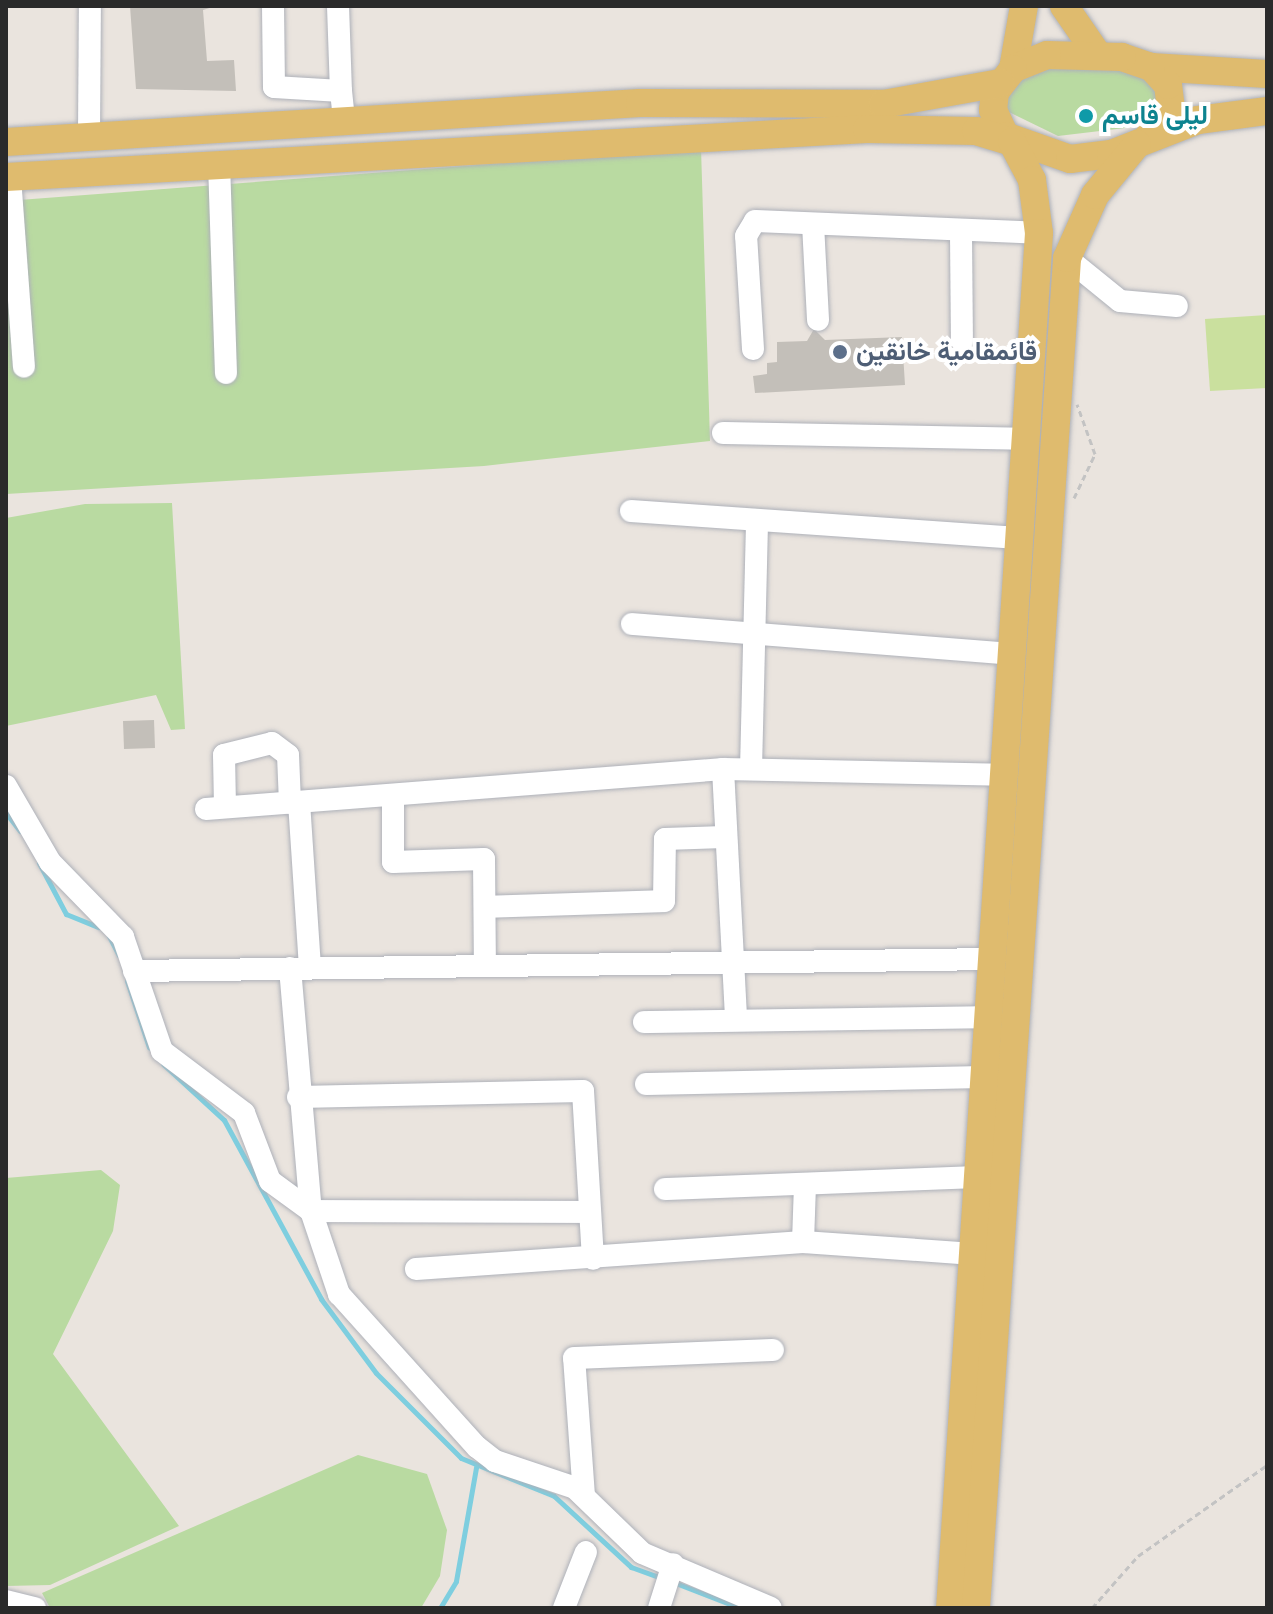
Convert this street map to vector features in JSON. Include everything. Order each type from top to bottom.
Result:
[{"type":"main road","points":[[976,1608],[983,1247],[978,1187],[1039,233],[1032,180],[1012,142],[995,120],[1024,6]]},
{"type":"main road","points":[[1064,6],[1095,51]]},
{"type":"main road","points":[[6,142],[640,103],[883,104],[1006,76],[1047,55],[1095,51],[1151,67],[1267,74]]},
{"type":"main road","points":[[950,1608],[983,1247],[1006,1199],[1067,258],[1095,195],[1171,109],[1168,85],[1151,67]]},
{"type":"main road","points":[[8,177],[867,129],[976,131],[1084,159],[1198,120],[1267,111]]},
{"type":"main road","points":[[261,125],[265,161]]},
{"type":"main road","points":[[1018,531],[1050,519]]},
{"type":"main road","points":[[978,1187],[990,1208],[1006,1199]]},
{"type":"street","points":[[89,135],[90,6]]},
{"type":"street","points":[[273,6],[274,87],[341,91]]},
{"type":"street","points":[[338,6],[344,120]]},
{"type":"street","points":[[219,163],[226,373]]},
{"type":"street","points":[[8,177],[10,232],[24,366]]},
{"type":"street","points":[[753,349],[748,226],[813,224],[961,234],[1039,233]]},
{"type":"street","points":[[813,224],[818,320]]},
{"type":"street","points":[[961,234],[962,341]]},
{"type":"street","points":[[1067,258],[1120,301],[1177,306]]},
{"type":"street","points":[[723,433],[1024,439]]},
{"type":"street","points":[[631,511],[757,520],[1018,531]]},
{"type":"street","points":[[751,769],[757,520]]},
{"type":"street","points":[[632,624],[755,631],[1010,654]]},
{"type":"street","points":[[771,1608],[667,1582],[584,1496],[477,1447],[339,1294],[311,1211],[298,1097],[300,968],[294,802],[288,755],[272,743],[224,755],[216,808],[294,802],[393,795],[723,769],[1002,775]]},
{"type":"street","points":[[723,769],[724,837],[736,1020]]},
{"type":"street","points":[[6,786],[50,862],[123,937],[162,1051],[244,1113],[270,1181],[311,1211],[589,1212]]},
{"type":"street","points":[[393,795],[393,862],[484,859],[485,964]]},
{"type":"street","points":[[485,907],[664,901],[665,839],[724,837]]},
{"type":"street","points":[[134,971],[732,960],[991,959]]},
{"type":"street","points":[[644,1022],[988,1017]]},
{"type":"street","points":[[646,1084],[984,1077]]},
{"type":"street","points":[[298,1097],[583,1091],[593,1259]]},
{"type":"street","points":[[803,1242],[805,1186]]},
{"type":"street","points":[[665,1189],[978,1187]]},
{"type":"street","points":[[416,1269],[803,1242],[983,1247]]},
{"type":"street","points":[[584,1496],[574,1358],[773,1350]]},
{"type":"street","points":[[564,1608],[586,1552]]},
{"type":"street","points":[[6,1601],[35,1608]]},
{"type":"path","points":[[1050,519],[1084,487],[1095,454],[1088,420],[1058,390]]},
{"type":"path","points":[[1092,1608],[1138,1556],[1267,1465]]},
{"type":"green space","points":[[1088,56],[1154,82],[1157,98],[1147,114],[1125,128],[1058,136],[1005,110],[1013,79]]},
{"type":"green space","points":[[701,148],[710,441],[484,466],[6,494],[6,201]]},
{"type":"green space","points":[[1267,315],[1267,388],[1210,391],[1205,319]]},
{"type":"green space","points":[[172,503],[185,729],[171,730],[156,695],[6,726],[6,518],[85,504]]},
{"type":"green space","points":[[101,1170],[120,1185],[113,1231],[53,1354],[179,1526],[50,1585],[6,1586],[6,1178]]},
{"type":"green space","points":[[358,1455],[427,1474],[447,1530],[440,1576],[421,1608],[50,1608],[42,1593]]},
{"type":"building","points":[[130,6],[216,6],[203,10],[207,61],[234,60],[236,91],[136,89]]},
{"type":"building","name":"قائمقامية خانقين","points":[[814,329],[825,340],[902,337],[905,385],[755,393],[753,376],[767,374],[767,363],[777,362],[777,342],[807,341]]},
{"type":"building","points":[[154,720],[155,748],[124,749],[123,721]]},
{"type":"waterway","points":[[6,813],[20,831]]},
{"type":"waterway","points":[[39,863],[66,914],[99,927]]},
{"type":"waterway","points":[[109,936],[119,956]]},
{"type":"waterway","points":[[127,981],[149,1047]]},
{"type":"waterway","points":[[163,1064],[224,1120],[321,1299],[376,1373],[461,1458],[554,1496],[631,1567],[664,1579]]},
{"type":"waterway","points":[[440,1608],[456,1581],[476,1467]]},
{"type":"waterway","points":[[673,1582],[740,1608]]},
{"type":"place","name":"ليلى قاسم","points":[[1086,116]]},
{"type":"place","name":"قائمقامية خانقين","points":[[840,352]]}]
